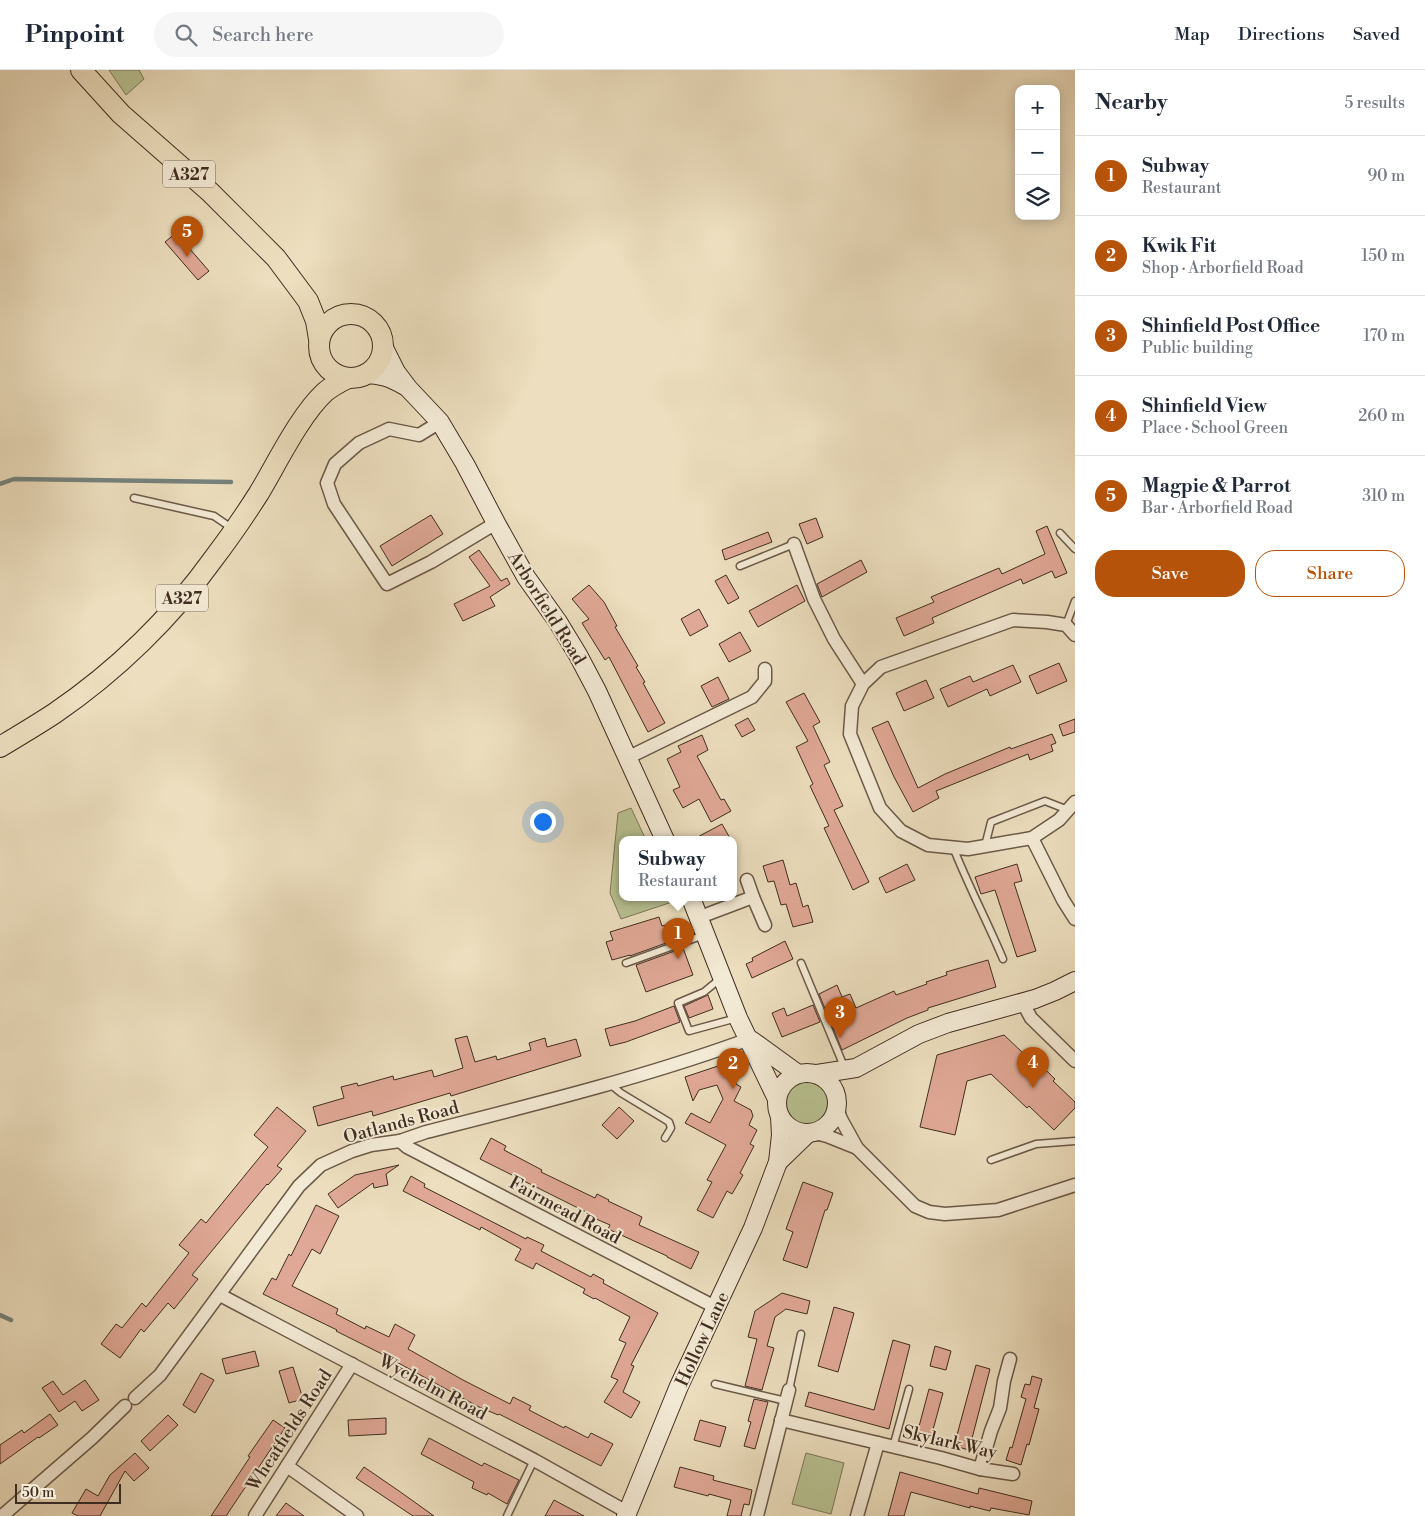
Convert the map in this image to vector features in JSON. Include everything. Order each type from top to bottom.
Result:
[{"type":"main road","name":"A327","points":[[81,70],[121,114],[210,192],[255,235],[276,258],[308,301],[316,321],[319,353],[323,361],[322,375],[315,403]]},
{"type":"main road","name":"A327","points":[[0,747],[55,713],[81,694],[146,637],[186,594],[234,530],[315,403],[326,392],[376,364],[380,358],[383,346],[378,328],[370,320],[362,316],[332,312],[319,305],[294,282]]},
{"type":"main road","points":[[319,339],[324,327],[330,321],[344,315]]},
{"type":"main road","name":"Arborfield Road","points":[[383,346],[396,372],[408,388],[440,422],[526,577],[558,622],[578,655],[597,691],[663,836]]},
{"type":"main road","points":[[323,361],[329,370],[338,375],[356,376]]},
{"type":"main road","name":"Arborfield Road","points":[[356,376],[377,374],[390,377],[408,388]]},
{"type":"main road","points":[[692,901],[738,1018],[777,1098]]},
{"type":"main road","points":[[817,1074],[851,1069],[919,1034],[948,1023],[1023,1003],[1075,981]]},
{"type":"main road","points":[[748,1038],[798,1074]]},
{"type":"main road","points":[[837,1103],[834,1088],[827,1080],[817,1074],[808,1072],[798,1074],[784,1083],[777,1098],[777,1108],[780,1117],[787,1126],[797,1132],[811,1133],[827,1126],[832,1120],[844,1081],[851,1069]]},
{"type":"main road","name":"Hollow Lane","points":[[626,1514],[679,1386],[744,1252],[778,1162],[781,1135],[780,1117]]},
{"type":"main road","name":"Hollow Lane","points":[[778,1162],[811,1133]]},
{"type":"street","points":[[440,422],[419,435],[389,429],[359,443],[335,464],[327,483],[334,504],[387,584],[431,562],[496,523]]},
{"type":"street","points":[[794,544],[814,599],[834,639],[863,684]]},
{"type":"street","points":[[1072,806],[1059,820],[1032,838],[968,849],[928,845],[901,831],[880,808],[850,734],[852,706],[863,684],[882,667],[1013,620],[1066,625],[1075,635]]},
{"type":"street","points":[[627,758],[752,697],[765,681],[765,669]]},
{"type":"street","points":[[1032,838],[1063,900],[1075,919]]},
{"type":"street","points":[[747,880],[765,925]]},
{"type":"street","points":[[700,917],[753,898]]},
{"type":"street","points":[[1023,1003],[1030,1018],[1075,1062]]},
{"type":"street","name":"Oatlands Road","points":[[2,1516],[92,1438],[160,1375],[299,1186],[321,1165],[370,1145],[400,1141],[426,1132],[610,1084],[671,1066],[748,1038]]},
{"type":"street","points":[[837,1103],[841,1119],[857,1148],[915,1206],[929,1212],[944,1214],[998,1210],[1075,1185]]},
{"type":"street","points":[[811,1133],[827,1136],[857,1148]]},
{"type":"street","name":"Fairmead Road","points":[[400,1141],[407,1147],[717,1308]]},
{"type":"street","name":"Wychelm Road","points":[[220,1295],[534,1460],[626,1514]]},
{"type":"street","points":[[980,1469],[991,1430],[1000,1408],[1010,1360]]},
{"type":"street","name":"Wheatfields Road","points":[[255,1516],[352,1364]]},
{"type":"street","points":[[757,1516],[787,1395]]},
{"type":"street","name":"Skylark Way","points":[[781,1420],[980,1469],[1013,1474]]},
{"type":"street","name":"Skylark Way","points":[[857,1516],[878,1443]]},
{"type":"street","points":[[287,1466],[357,1516]]},
{"type":"lane","points":[[134,498],[214,516],[234,530]]},
{"type":"lane","points":[[1060,533],[1075,549]]},
{"type":"lane","points":[[740,566],[794,544]]},
{"type":"lane","points":[[1066,625],[1075,601]]},
{"type":"lane","points":[[985,846],[991,822],[1045,801],[1072,806]]},
{"type":"lane","points":[[953,847],[970,889],[984,912],[1003,958]]},
{"type":"lane","points":[[626,963],[705,935]]},
{"type":"lane","points":[[801,963],[851,1069]]},
{"type":"lane","points":[[722,977],[704,992],[678,1003],[689,1031],[738,1018]]},
{"type":"lane","points":[[610,1084],[621,1093],[669,1122],[670,1128],[665,1138]]},
{"type":"lane","points":[[991,1160],[1036,1144],[1075,1141]]},
{"type":"lane","points":[[715,1384],[787,1395],[801,1334]]},
{"type":"lane","points":[[893,1447],[909,1389]]},
{"type":"lane","points":[[507,1516],[534,1460]]},
{"type":"green space","points":[[109,70],[139,70],[144,79],[126,95]]},
{"type":"green space","points":[[631,808],[644,836],[619,836],[619,901],[675,901],[621,919],[610,893],[618,813]]},
{"type":"green space","points":[[812,1080],[816,1081],[826,1090],[829,1094],[829,1112],[820,1122],[812,1126],[802,1126],[794,1122],[785,1112],[784,1098],[788,1090],[798,1081]]},
{"type":"green space","points":[[806,1453],[844,1463],[831,1514],[792,1504]]},
{"type":"building","points":[[176,233],[209,271],[198,280],[165,242]]},
{"type":"building","points":[[431,515],[443,534],[392,566],[380,546]]},
{"type":"building","points":[[816,518],[823,537],[807,544],[799,524]]},
{"type":"building","points":[[1047,526],[1067,573],[1055,578],[1052,571],[1023,584],[1021,579],[932,618],[934,623],[904,636],[896,618],[934,602],[931,597],[999,568],[1002,574],[1045,554],[1036,531]]},
{"type":"building","points":[[768,532],[772,542],[725,560],[722,550]]},
{"type":"building","points":[[479,550],[501,581],[507,578],[510,584],[490,597],[495,606],[463,621],[454,604],[490,586],[469,557]]},
{"type":"building","points":[[861,560],[867,572],[822,597],[817,584]]},
{"type":"building","points":[[726,575],[739,598],[728,604],[715,581]]},
{"type":"building","points":[[589,585],[604,602],[617,626],[615,627],[638,666],[636,667],[645,682],[643,683],[665,723],[648,732],[609,657],[605,660],[582,623],[589,619],[572,599]]},
{"type":"building","points":[[797,585],[805,601],[758,627],[749,611]]},
{"type":"building","points":[[699,609],[708,626],[690,636],[681,619]]},
{"type":"building","points":[[740,632],[751,651],[729,662],[719,644]]},
{"type":"building","points":[[1059,663],[1067,681],[1037,694],[1029,676]]},
{"type":"building","points":[[1013,665],[1021,682],[990,696],[987,689],[948,707],[940,689],[970,676],[973,682]]},
{"type":"building","points":[[718,677],[729,699],[712,707],[701,686]]},
{"type":"building","points":[[926,680],[934,698],[904,711],[896,693]]},
{"type":"building","points":[[804,693],[820,722],[813,726],[830,762],[824,765],[843,806],[834,810],[869,882],[853,890],[824,828],[829,826],[810,786],[813,784],[796,747],[808,741],[786,702]]},
{"type":"building","points":[[748,718],[755,730],[742,737],[735,725]]},
{"type":"building","points":[[1075,719],[1075,732],[1063,736],[1059,725]]},
{"type":"building","points":[[888,721],[918,788],[945,774],[1010,747],[1011,749],[1052,734],[1056,743],[1051,745],[1053,751],[1030,760],[1028,754],[936,791],[939,798],[913,812],[894,777],[872,728]]},
{"type":"building","points":[[702,735],[708,750],[697,756],[721,800],[724,799],[731,811],[711,822],[699,799],[683,808],[673,790],[680,787],[667,759],[681,752],[678,746]]},
{"type":"building","points":[[722,824],[729,836],[700,836]]},
{"type":"building","points":[[783,860],[790,885],[796,883],[803,907],[808,905],[813,922],[793,927],[786,904],[781,905],[774,881],[768,882],[763,866]]},
{"type":"building","points":[[907,864],[915,880],[886,893],[879,878]]},
{"type":"building","points":[[1017,864],[1022,881],[1014,883],[1036,951],[1017,957],[995,890],[981,894],[975,877]]},
{"type":"building","points":[[659,917],[662,926],[675,922],[680,938],[630,956],[612,960],[606,942],[613,940],[610,932]]},
{"type":"building","points":[[785,941],[793,959],[752,978],[746,964],[753,961],[752,958]]},
{"type":"building","points":[[683,948],[693,975],[646,992],[636,965]]},
{"type":"building","points":[[988,960],[996,987],[928,1008],[928,1010],[907,1018],[842,1050],[819,994],[837,985],[842,997],[850,994],[856,1008],[894,991],[896,995],[927,984],[926,982],[947,975],[946,972]]},
{"type":"building","points":[[708,995],[713,1009],[689,1018],[684,1006]]},
{"type":"building","points":[[813,1005],[820,1022],[782,1037],[772,1013],[784,1008],[787,1016]]},
{"type":"building","points":[[674,1006],[680,1022],[610,1046],[605,1029],[635,1021]]},
{"type":"building","points":[[1004,1035],[1023,1053],[1025,1050],[1055,1079],[1053,1081],[1075,1102],[1075,1108],[1054,1130],[991,1074],[967,1081],[955,1135],[920,1127],[937,1055]]},
{"type":"building","points":[[467,1036],[475,1062],[496,1056],[497,1060],[531,1050],[529,1043],[545,1038],[547,1047],[576,1039],[581,1056],[451,1096],[450,1093],[373,1116],[372,1111],[318,1126],[313,1107],[344,1098],[341,1087],[357,1083],[358,1086],[393,1076],[394,1080],[432,1070],[434,1077],[463,1068],[455,1039]]},
{"type":"building","points":[[730,1062],[736,1084],[741,1087],[734,1101],[751,1110],[753,1116],[749,1125],[757,1130],[750,1144],[754,1146],[740,1173],[743,1175],[732,1194],[727,1191],[713,1218],[697,1210],[712,1182],[707,1180],[726,1145],[685,1123],[691,1113],[710,1123],[723,1099],[717,1085],[699,1090],[693,1101],[685,1077]]},
{"type":"building","points":[[277,1107],[306,1131],[277,1166],[282,1169],[267,1184],[192,1275],[198,1279],[174,1309],[168,1303],[144,1332],[141,1329],[120,1358],[101,1344],[116,1324],[122,1328],[142,1303],[146,1307],[189,1253],[179,1245],[201,1219],[206,1223],[268,1147],[254,1135]]},
{"type":"building","points":[[619,1107],[634,1121],[617,1139],[602,1125]]},
{"type":"building","points":[[491,1138],[506,1146],[504,1150],[542,1170],[541,1172],[595,1198],[597,1194],[609,1200],[642,1217],[639,1225],[699,1252],[691,1269],[608,1229],[610,1225],[480,1159]]},
{"type":"building","points":[[399,1165],[386,1174],[388,1185],[374,1188],[373,1183],[338,1208],[328,1194],[355,1175]]},
{"type":"building","points":[[411,1176],[425,1184],[424,1187],[526,1239],[527,1237],[544,1245],[541,1251],[591,1277],[593,1274],[604,1280],[603,1283],[658,1313],[631,1365],[634,1366],[623,1392],[640,1402],[631,1418],[604,1402],[618,1380],[611,1377],[626,1343],[619,1340],[630,1317],[583,1293],[585,1289],[536,1263],[533,1269],[515,1260],[521,1249],[481,1227],[480,1230],[403,1191]]},
{"type":"building","points":[[803,1182],[833,1193],[827,1210],[825,1210],[807,1268],[783,1260],[793,1232],[786,1229]]},
{"type":"building","points":[[316,1205],[339,1216],[320,1254],[312,1249],[292,1286],[338,1309],[336,1314],[365,1329],[366,1326],[389,1337],[395,1324],[415,1335],[408,1349],[463,1380],[510,1404],[513,1397],[531,1406],[529,1410],[564,1428],[565,1426],[588,1438],[591,1433],[613,1444],[601,1466],[499,1414],[479,1407],[337,1330],[263,1294],[272,1278],[276,1280],[289,1254],[291,1256]]},
{"type":"building","points":[[782,1293],[810,1301],[807,1314],[786,1309],[775,1317],[767,1346],[774,1348],[762,1390],[745,1386],[757,1339],[748,1337],[755,1311]]},
{"type":"building","points":[[834,1307],[854,1313],[838,1372],[818,1366]]},
{"type":"building","points":[[893,1340],[910,1345],[889,1429],[805,1406],[809,1392],[874,1410]]},
{"type":"building","points":[[935,1346],[951,1351],[946,1370],[930,1366]]},
{"type":"building","points":[[255,1351],[259,1366],[226,1374],[222,1359]]},
{"type":"building","points":[[976,1365],[990,1369],[969,1450],[954,1446]]},
{"type":"building","points":[[293,1367],[303,1399],[289,1403],[279,1371]]},
{"type":"building","points":[[201,1373],[214,1380],[195,1413],[183,1405]]},
{"type":"building","points":[[1032,1376],[1042,1379],[1034,1408],[1039,1409],[1021,1465],[1006,1460],[1010,1447],[1012,1448],[1026,1399],[1021,1397],[1025,1384],[1030,1385]]},
{"type":"building","points":[[85,1380],[99,1400],[82,1411],[75,1401],[59,1412],[42,1388],[53,1381],[63,1395]]},
{"type":"building","points":[[929,1389],[943,1393],[931,1437],[917,1434]]},
{"type":"building","points":[[754,1399],[768,1402],[755,1449],[744,1446],[751,1422],[748,1421]]},
{"type":"building","points":[[50,1414],[58,1425],[0,1464],[0,1445],[22,1430],[24,1433]]},
{"type":"building","points":[[168,1415],[178,1425],[150,1451],[141,1441]]},
{"type":"building","points":[[386,1418],[386,1434],[349,1436],[348,1420]]},
{"type":"building","points":[[273,1420],[285,1428],[226,1516],[211,1516],[250,1457],[248,1456]]},
{"type":"building","points":[[700,1420],[726,1427],[720,1447],[694,1440]]},
{"type":"building","points":[[429,1438],[482,1466],[484,1463],[519,1480],[507,1504],[488,1493],[487,1495],[472,1488],[474,1482],[421,1454]]},
{"type":"building","points":[[135,1453],[149,1468],[134,1481],[125,1471],[100,1516],[78,1516],[72,1513],[86,1489],[98,1496],[110,1475]]},
{"type":"building","points":[[364,1467],[434,1516],[413,1516],[356,1478]]},
{"type":"building","points":[[680,1467],[714,1476],[713,1480],[752,1490],[749,1505],[744,1504],[741,1516],[727,1516],[731,1500],[674,1487]]},
{"type":"building","points":[[900,1472],[978,1494],[979,1488],[1032,1501],[1029,1515],[991,1508],[990,1511],[970,1506],[970,1508],[911,1492],[904,1516],[888,1516]]},
{"type":"building","points":[[554,1500],[584,1516],[545,1516]]},
{"type":"building","points":[[286,1503],[304,1516],[276,1516]]},
{"type":"waterway","points":[[0,484],[14,479],[231,482]]},
{"type":"waterway","points":[[0,1315],[11,1320]]},
{"type":"place","name":"Magpie & Parrot","points":[[187,257]]},
{"type":"place","name":"Subway","points":[[678,959]]},
{"type":"place","name":"Shinfield Post Office","points":[[840,1038]]},
{"type":"place","name":"Shinfield View","points":[[1033,1088]]},
{"type":"place","name":"Kwik Fit","points":[[733,1089]]}]
